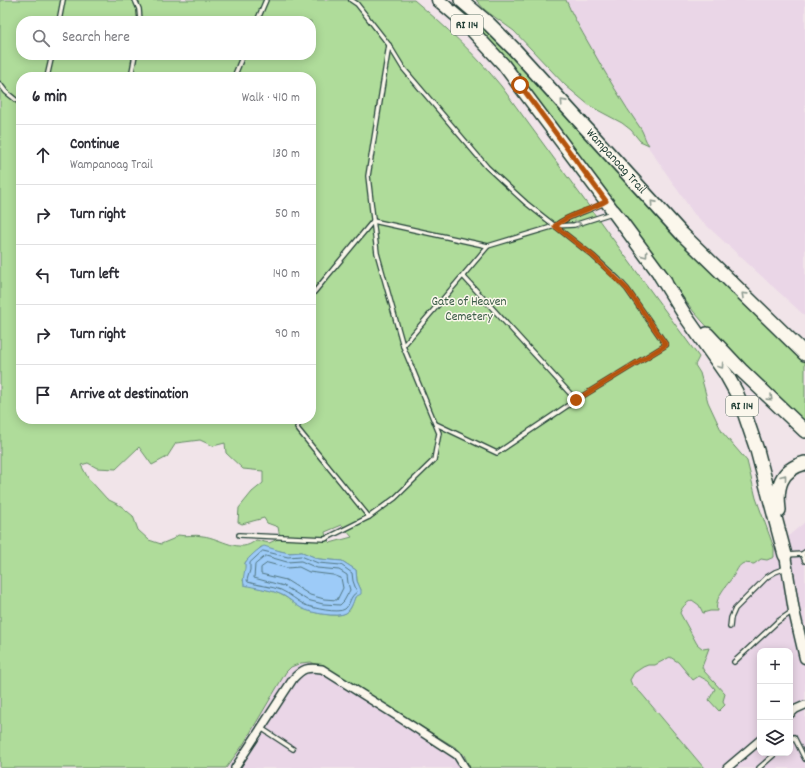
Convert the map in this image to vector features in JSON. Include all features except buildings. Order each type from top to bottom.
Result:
[{"type":"highway","name":"Wampanoag Trail","points":[[461,0],[514,49],[682,234],[773,322]]},
{"type":"highway","name":"Wampanoag Trail","points":[[614,212],[660,275]]},
{"type":"highway","points":[[660,275],[712,341],[805,432]]},
{"type":"highway","name":"RI 114","points":[[660,275],[726,374],[736,392],[746,417],[756,450],[786,562]]},
{"type":"highway","points":[[773,322],[805,347]]},
{"type":"highway","name":"RI 114","points":[[773,322],[805,354]]},
{"type":"highway","points":[[786,562],[778,500],[778,488],[782,479],[789,471],[805,463]]},
{"type":"main road","name":"Wampanoag Trail","points":[[438,0],[470,28],[503,64],[614,212]]},
{"type":"main road","name":"RI 114","points":[[786,562],[794,611],[805,658]]},
{"type":"street","points":[[236,768],[293,679],[307,668],[322,670],[400,718],[457,755],[465,768]]},
{"type":"street","points":[[793,712],[805,705]]},
{"type":"street","points":[[726,768],[757,742]]},
{"type":"lane","points":[[60,16],[63,0]]},
{"type":"lane","points":[[135,0],[139,9],[140,16]]},
{"type":"lane","points":[[259,16],[266,0]]},
{"type":"lane","points":[[350,0],[357,4],[389,45],[403,68],[487,167],[526,203],[597,259],[627,289],[666,345],[576,400],[497,454],[436,424]]},
{"type":"lane","points":[[240,535],[325,539],[369,517],[395,498],[434,460],[439,433],[403,346],[377,253],[368,176],[389,45]]},
{"type":"lane","points":[[49,72],[51,60]]},
{"type":"lane","points":[[132,72],[134,60]]},
{"type":"lane","points":[[236,72],[241,60]]},
{"type":"lane","points":[[0,84],[6,92],[16,100]]},
{"type":"lane","points":[[555,226],[566,218],[594,208],[606,201]]},
{"type":"lane","points":[[373,221],[488,246],[555,226],[574,225],[614,212]]},
{"type":"lane","points":[[316,290],[373,221]]},
{"type":"lane","points":[[403,346],[488,246]]},
{"type":"lane","points":[[463,276],[576,400]]},
{"type":"lane","points":[[298,424],[297,428],[369,517]]},
{"type":"lane","points":[[730,627],[731,618],[735,609],[767,577],[786,562],[804,553],[805,561]]},
{"type":"lane","points":[[734,662],[777,622],[794,611]]},
{"type":"lane","points":[[261,728],[293,749]]},
{"type":"lane","points":[[793,738],[794,737],[805,759]]},
{"type":"lane","points":[[759,768],[773,756]]},
{"type":"shaded area","points":[[548,0],[805,0],[805,316],[694,214]]},
{"type":"shaded area","points":[[805,522],[805,768],[704,768],[630,680],[634,673],[643,667],[655,665],[670,657],[678,662],[693,680],[699,676],[713,686],[715,689],[713,692],[719,710],[725,705],[702,667],[708,648],[703,649],[697,644],[680,613],[681,609],[687,602],[692,600],[699,605],[702,612],[706,613],[710,610],[717,611],[716,607],[723,588],[734,575],[739,566],[744,563],[754,564],[761,559],[767,560],[775,554],[774,548]]},
{"type":"shaded area","points":[[311,662],[342,678],[458,749],[464,755],[470,768],[226,768],[255,725],[286,672],[291,667],[301,663]]},
{"type":"green space","name":"Gate of Heaven Cemetery","points":[[0,0],[414,0],[460,41],[501,86],[699,357],[695,365],[700,373],[708,402],[722,432],[747,461],[756,498],[774,548],[774,557],[767,560],[761,559],[754,564],[744,563],[740,565],[719,596],[717,601],[717,611],[703,613],[699,605],[692,600],[684,605],[680,613],[697,644],[703,649],[709,648],[702,667],[725,694],[723,701],[725,705],[719,711],[709,700],[715,689],[708,681],[699,676],[693,680],[678,662],[670,657],[655,665],[643,667],[634,673],[630,680],[632,685],[641,693],[704,768],[470,768],[464,755],[458,749],[342,678],[311,662],[301,663],[291,667],[286,672],[243,745],[226,768],[0,768]],"holes":[[[200,440],[213,446],[225,443],[226,453],[243,469],[263,471],[263,483],[252,492],[239,508],[238,522],[242,524],[264,518],[267,523],[278,527],[280,538],[269,543],[256,540],[244,546],[237,546],[200,535],[178,535],[161,544],[149,540],[138,530],[133,516],[121,506],[107,499],[88,478],[81,465],[88,463],[97,468],[116,469],[139,447],[152,465],[167,457],[176,443]],[[342,525],[352,537],[330,543],[326,538],[325,532]],[[261,547],[289,553],[302,552],[319,559],[342,561],[356,570],[357,581],[361,590],[355,597],[351,608],[346,613],[331,615],[308,611],[280,594],[252,586],[243,581],[246,569],[245,563],[248,558]]]},
{"type":"green space","points":[[476,0],[566,0],[601,66],[641,129],[646,142],[649,145],[640,141],[631,130],[622,123],[590,106],[566,86],[514,31],[485,10]]},
{"type":"green space","points":[[459,4],[502,44],[736,294],[805,361],[805,425],[694,312],[514,68],[485,35],[456,7]]},
{"type":"water","points":[[264,546],[289,553],[302,552],[319,559],[342,561],[356,570],[357,581],[361,594],[355,597],[351,608],[346,613],[331,615],[307,611],[280,594],[244,585],[243,579],[245,563],[254,553]]},
{"type":"route","points":[[520,85],[606,201],[594,208],[570,216],[555,226],[593,256],[627,289],[666,345],[576,400]]}]
